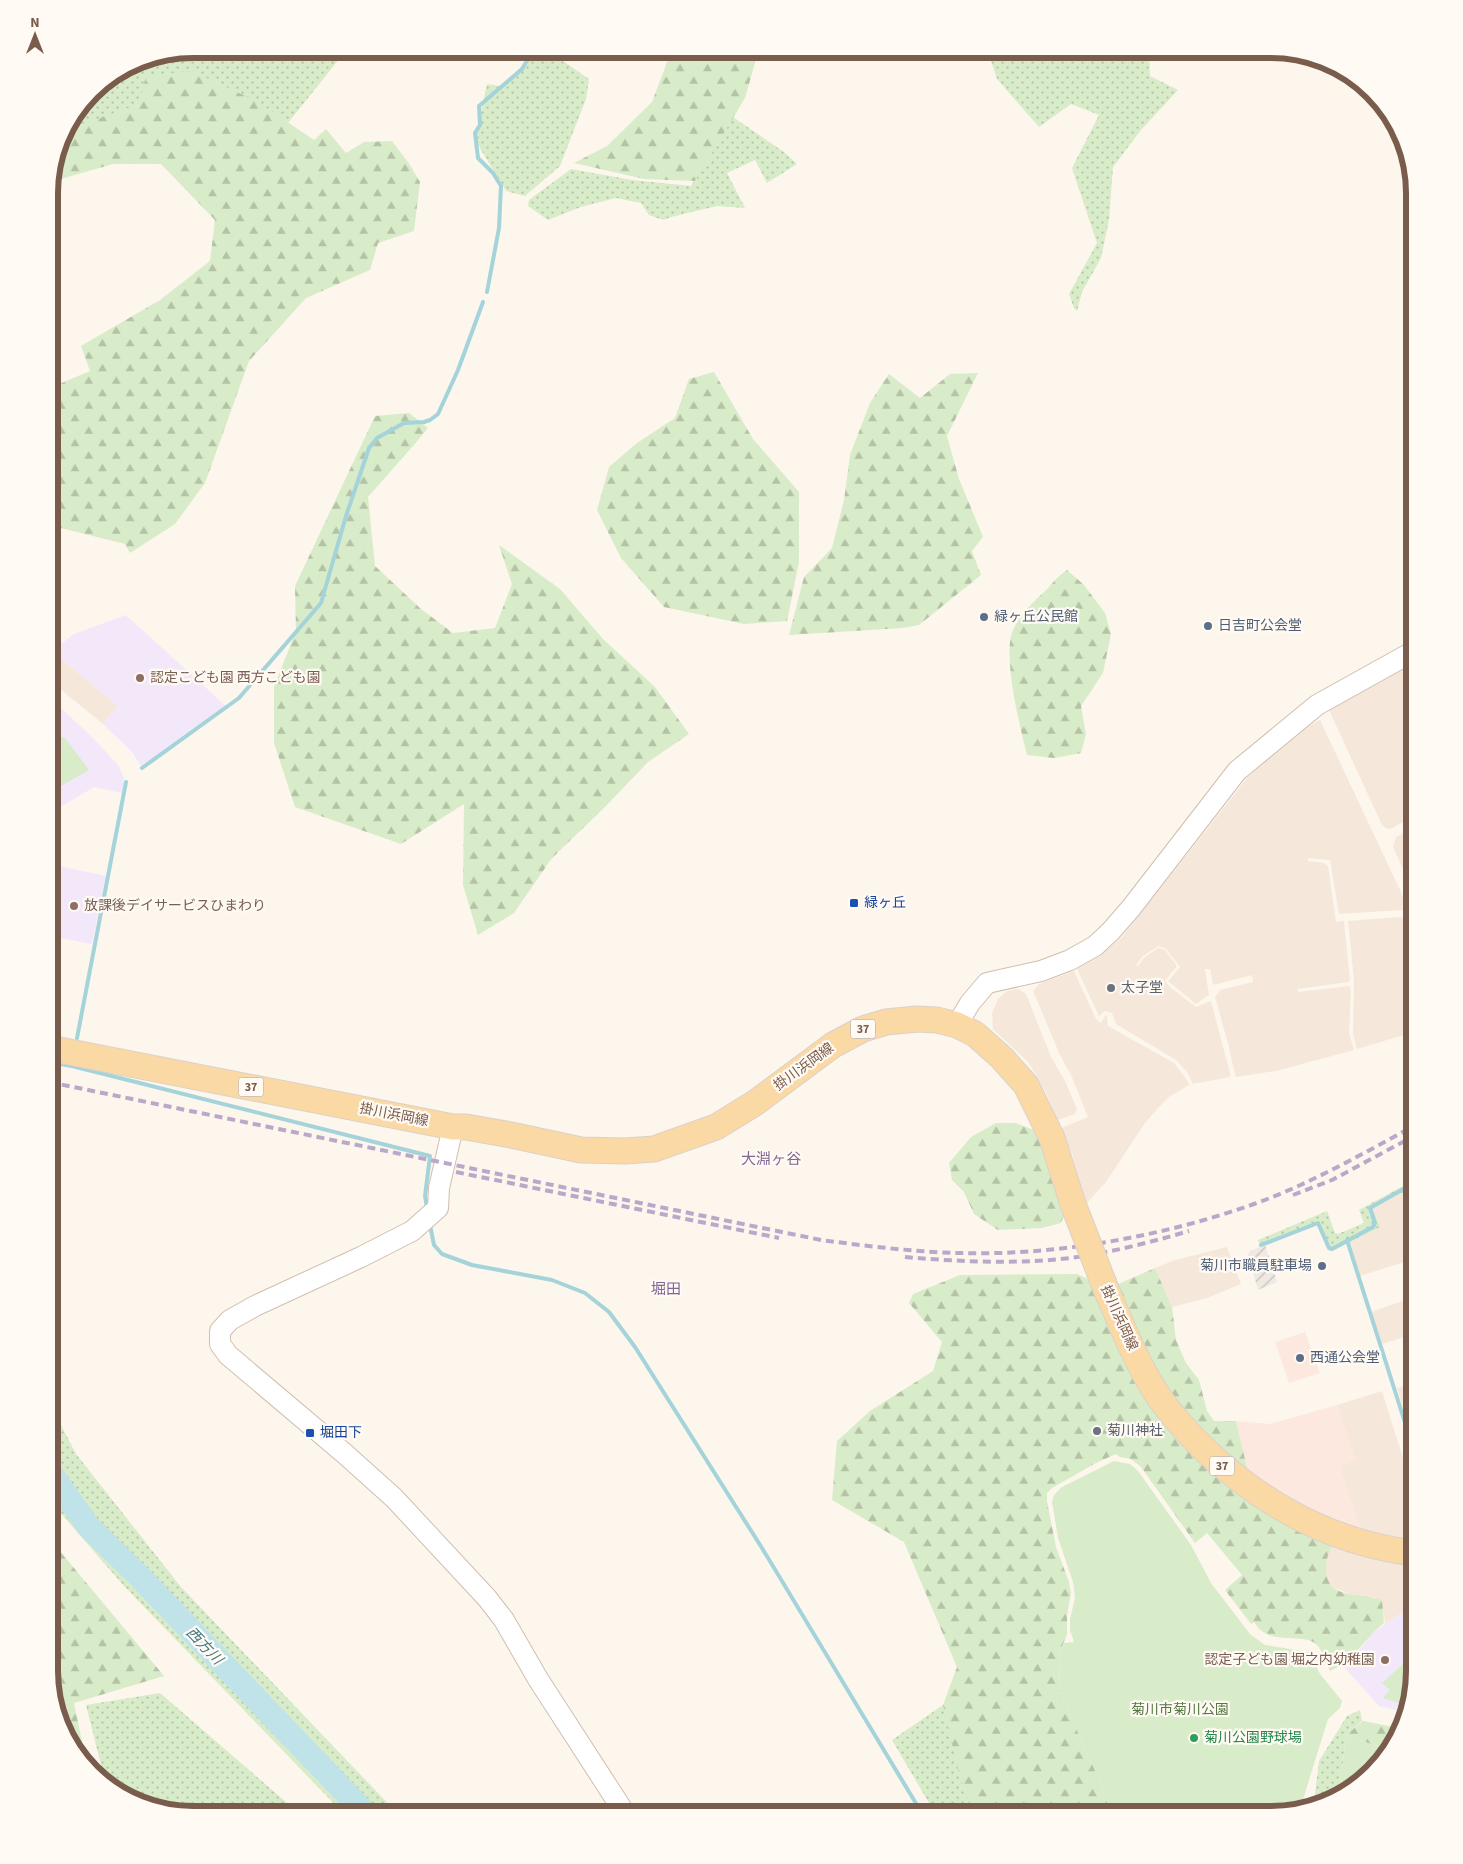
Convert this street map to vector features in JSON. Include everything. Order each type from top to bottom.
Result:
[{"type":"main road","name":"掛川浜岡線","points":[[58,1050],[453,1127],[466,1127],[511,1135],[581,1150],[625,1151],[654,1149],[716,1127],[755,1103],[833,1045],[863,1029],[886,1022],[917,1019],[937,1020],[957,1025],[975,1034],[1002,1058],[1026,1085],[1052,1138],[1073,1204],[1106,1289],[1134,1352],[1156,1394],[1192,1436],[1223,1468],[1273,1504],[1320,1528],[1386,1549],[1406,1552]]},
{"type":"street","points":[[957,1025],[970,1003],[987,983],[1041,971],[1070,960],[1095,946],[1112,931],[1131,908],[1236,771],[1317,705],[1406,655]]},
{"type":"street","points":[[453,1127],[432,1214],[412,1231],[255,1306],[230,1320],[220,1331],[220,1344],[228,1355],[394,1498],[486,1598],[504,1620],[538,1678],[620,1806]]},
{"type":"shaded area","name":"認定こども園 西方こども園","points":[[126,615],[227,707],[141,766],[132,752],[103,724],[118,706],[58,656],[58,646],[74,634]]},
{"type":"shaded area","points":[[58,656],[118,706],[103,724],[58,687]]},
{"type":"shaded area","points":[[1406,667],[1406,820],[1387,829],[1382,825],[1329,710]]},
{"type":"shaded area","points":[[58,705],[91,736],[119,766],[124,778],[122,793],[94,787],[58,809]]},
{"type":"shaded area","points":[[1320,720],[1406,903],[1406,908],[1402,910],[1339,914],[1330,860],[1308,858],[1308,861],[1324,863],[1328,866],[1336,922],[1344,921],[1350,980],[1348,982],[1298,989],[1298,992],[1349,986],[1351,991],[1349,1033],[1354,1050],[1276,1071],[1236,1077],[1215,997],[1220,990],[1253,982],[1252,975],[1213,985],[1210,969],[1205,969],[1209,995],[1196,1004],[1168,981],[1180,967],[1166,949],[1158,946],[1143,956],[1136,965],[1138,966],[1144,958],[1158,948],[1165,950],[1177,966],[1165,981],[1170,987],[1196,1007],[1211,1001],[1230,1077],[1193,1084],[1187,1072],[1176,1060],[1116,1024],[1112,1013],[1105,1011],[1099,1016],[1077,969],[1100,956],[1122,937],[1248,777],[1294,734]]},
{"type":"shaded area","points":[[1406,831],[1406,875],[1393,847],[1396,837]]},
{"type":"shaded area","name":"放課後デイサービスひまわり","points":[[58,866],[106,876],[92,944],[58,938]]},
{"type":"shaded area","points":[[1406,916],[1406,1034],[1357,1049],[1353,1034],[1354,980],[1348,921]]},
{"type":"shaded area","points":[[1074,971],[1096,1019],[1101,1023],[1107,1015],[1108,1026],[1174,1063],[1189,1085],[1169,1097],[1145,1123],[1106,1182],[1085,1205],[1077,1181],[1073,1157],[1061,1128],[1088,1117],[1033,991],[1039,984]]},
{"type":"shaded area","points":[[1018,989],[1026,994],[1051,1057],[1065,1081],[1077,1109],[1075,1114],[1058,1120],[1046,1093],[1029,1063],[993,1029],[992,1013],[998,999],[1007,991]]},
{"type":"shaded area","points":[[1406,1191],[1406,1262],[1360,1276],[1349,1241],[1380,1227],[1372,1208]]},
{"type":"shaded area","points":[[1265,1245],[1277,1282],[1258,1290],[1248,1255],[1250,1251]]},
{"type":"shaded area","points":[[1227,1247],[1241,1284],[1207,1298],[1172,1307],[1155,1268],[1175,1260]]},
{"type":"shaded area","points":[[1406,1300],[1406,1336],[1382,1344],[1371,1312]]},
{"type":"shaded area","points":[[1305,1332],[1320,1373],[1289,1383],[1275,1342]]},
{"type":"shaded area","points":[[1406,1386],[1406,1418],[1397,1388]]},
{"type":"shaded area","points":[[1382,1391],[1406,1468],[1406,1541],[1361,1532],[1339,1466],[1355,1460],[1337,1405]]},
{"type":"shaded area","points":[[1337,1405],[1356,1460],[1339,1466],[1361,1532],[1329,1521],[1249,1476],[1236,1421],[1270,1424]]},
{"type":"shaded area","points":[[1334,1544],[1406,1561],[1406,1610],[1385,1624],[1384,1614],[1375,1597],[1355,1596],[1332,1587],[1326,1579],[1327,1554]]},
{"type":"shaded area","points":[[1406,1610],[1406,1672],[1400,1711],[1379,1706],[1342,1665],[1362,1647],[1372,1634]]},
{"type":"green space","points":[[183,58],[340,58],[288,123],[191,71],[139,104],[72,133],[80,117],[91,103],[110,85],[133,71],[157,62]]},
{"type":"green space","points":[[529,58],[559,58],[589,79],[586,99],[560,166],[525,196],[506,191],[475,140],[487,84],[504,87]]},
{"type":"green space","points":[[669,58],[756,58],[745,98],[695,181],[644,179],[574,163],[607,146],[652,102]]},
{"type":"green space","points":[[990,58],[1149,58],[1150,76],[1178,90],[1141,130],[1113,167],[1109,220],[1101,258],[1082,292],[1077,311],[1069,294],[1097,243],[1072,168],[1099,115],[1071,104],[1039,127],[997,79]]},
{"type":"green space","points":[[192,71],[258,102],[314,140],[326,129],[346,153],[364,142],[392,141],[420,182],[414,231],[378,243],[370,270],[306,298],[249,361],[205,483],[175,524],[130,553],[125,544],[58,527],[58,384],[90,371],[81,346],[160,300],[210,261],[215,220],[161,164],[113,164],[61,179],[58,183],[62,157],[74,128],[139,104],[146,76]]},
{"type":"green space","points":[[733,117],[784,152],[797,164],[767,183],[755,160],[727,173],[745,208],[717,206],[663,220],[649,215],[641,203],[616,198],[581,207],[548,220],[528,206],[529,200],[571,169],[632,180],[691,186]]},
{"type":"green space","points":[[714,372],[753,439],[799,492],[799,562],[787,621],[744,624],[664,607],[621,558],[597,510],[609,467],[637,443],[675,418],[689,379]]},
{"type":"green space","points":[[978,373],[947,436],[959,479],[983,537],[972,551],[981,575],[919,625],[903,628],[789,635],[804,577],[832,548],[844,500],[850,455],[870,403],[889,374],[920,398],[950,374]]},
{"type":"green space","points":[[409,413],[428,428],[368,497],[375,566],[421,609],[453,633],[495,628],[512,584],[499,545],[560,589],[603,639],[655,687],[689,734],[648,762],[552,858],[514,913],[478,935],[463,885],[464,804],[401,844],[295,807],[274,743],[274,687],[296,631],[295,586],[375,416]]},
{"type":"green space","points":[[1067,570],[1084,585],[1105,613],[1111,634],[1103,673],[1081,706],[1086,734],[1081,753],[1054,758],[1027,755],[1013,691],[1010,641],[1013,630],[1022,615]]},
{"type":"green space","points":[[58,735],[66,739],[89,770],[58,788]]},
{"type":"green space","points":[[996,1123],[1015,1123],[1034,1130],[1066,1211],[1061,1223],[1042,1228],[998,1230],[974,1214],[964,1192],[952,1180],[949,1163],[971,1137]]},
{"type":"green space","points":[[1406,1184],[1406,1191],[1372,1208],[1380,1227],[1332,1251],[1328,1249],[1317,1224],[1260,1247],[1258,1240],[1327,1211],[1335,1233],[1338,1234],[1364,1223],[1359,1210]]},
{"type":"green space","points":[[1155,1268],[1172,1307],[1176,1340],[1186,1363],[1199,1380],[1207,1411],[1214,1421],[1236,1421],[1249,1476],[1179,1407],[1151,1365],[1116,1285]]},
{"type":"green space","points":[[1077,1274],[1095,1282],[1148,1397],[1334,1544],[1327,1559],[1326,1570],[1332,1587],[1347,1594],[1382,1600],[1384,1623],[1352,1656],[1330,1671],[1320,1649],[1312,1641],[1269,1635],[1254,1622],[1251,1624],[1225,1590],[1242,1575],[1207,1533],[1195,1543],[1141,1467],[1131,1459],[1120,1457],[1116,1454],[1052,1488],[1047,1493],[1047,1501],[1056,1547],[1069,1582],[1071,1593],[1067,1616],[1067,1634],[1059,1655],[1060,1692],[1111,1806],[969,1806],[959,1773],[943,1705],[957,1667],[904,1542],[832,1500],[837,1441],[870,1411],[933,1371],[942,1342],[909,1303],[913,1294],[960,1275]]},
{"type":"green space","points":[[58,1419],[76,1454],[181,1587],[390,1806],[336,1806],[124,1586],[58,1510]]},
{"type":"green space","name":"菊川市菊川公園","points":[[1114,1461],[1130,1464],[1138,1471],[1191,1545],[1211,1583],[1250,1634],[1265,1645],[1309,1652],[1320,1674],[1342,1701],[1340,1708],[1328,1719],[1302,1803],[1271,1806],[1111,1806],[1060,1692],[1059,1655],[1064,1643],[1074,1642],[1070,1630],[1070,1619],[1075,1598],[1073,1582],[1058,1538],[1052,1502],[1054,1495],[1062,1487]]},
{"type":"green space","points":[[58,1549],[164,1676],[74,1703],[84,1753],[68,1723],[62,1707],[59,1689]]},
{"type":"green space","points":[[1406,1661],[1401,1705],[1383,1698],[1390,1690],[1382,1683]]},
{"type":"green space","points":[[160,1693],[291,1806],[175,1805],[166,1804],[133,1793],[103,1773],[86,1705]]},
{"type":"green space","points":[[943,1705],[972,1806],[931,1806],[892,1740]]},
{"type":"green space","points":[[1360,1710],[1362,1721],[1346,1735],[1340,1787],[1314,1799],[1319,1761],[1347,1716]]},
{"type":"green space","points":[[1363,1721],[1393,1727],[1382,1748],[1346,1735]]},
{"type":"green space","points":[[1346,1735],[1382,1748],[1366,1767],[1340,1787]]},
{"type":"waterway","points":[[487,292],[499,228],[501,186],[493,173],[478,158],[475,133],[480,125],[479,106],[522,69],[529,58]]},
{"type":"waterway","points":[[142,768],[239,698],[321,603],[346,516],[369,448],[377,438],[404,423],[424,422],[438,414],[458,370],[483,302]]},
{"type":"waterway","points":[[77,1038],[126,782]]},
{"type":"waterway","points":[[58,1064],[430,1156],[425,1196],[427,1208]]},
{"type":"waterway","points":[[1261,1245],[1318,1223],[1329,1248],[1332,1249],[1373,1227],[1375,1223],[1370,1208],[1406,1188]]},
{"type":"waterway","points":[[430,1225],[434,1245],[442,1254],[472,1265],[552,1280],[585,1293],[609,1312],[635,1347],[762,1548],[918,1806]]},
{"type":"waterway","points":[[1347,1240],[1406,1426]]},
{"type":"waterway","name":"西方川","points":[[58,1484],[88,1526],[140,1577],[358,1806]]},
{"type":"railway","points":[[58,1084],[821,1240],[908,1250],[960,1253],[997,1253],[1071,1247],[1109,1242],[1184,1226],[1275,1196],[1336,1168],[1406,1130]]},
{"type":"railway","points":[[1293,1195],[1332,1180],[1406,1140]]},
{"type":"railway","points":[[456,1172],[779,1238]]},
{"type":"railway","points":[[905,1257],[995,1262],[1063,1259],[1124,1248],[1189,1231]]},
{"type":"place","name":"緑ヶ丘公民館","points":[[984,617]]},
{"type":"place","name":"日吉町公会堂","points":[[1208,626]]},
{"type":"place","name":"認定こども園 西方こども園","points":[[140,678]]},
{"type":"place","name":"緑ヶ丘","points":[[854,903]]},
{"type":"place","name":"放課後デイサービスひまわり","points":[[74,906]]},
{"type":"place","name":"太子堂","points":[[1111,988]]},
{"type":"place","name":"菊川市職員駐車場","points":[[1322,1266]]},
{"type":"place","name":"西通公会堂","points":[[1300,1358]]},
{"type":"place","name":"菊川神社","points":[[1097,1431]]},
{"type":"place","name":"堀田下","points":[[310,1433]]},
{"type":"place","name":"認定子ども園 堀之内幼稚園","points":[[1385,1660]]},
{"type":"place","name":"菊川公園野球場","points":[[1194,1738]]},
{"type":"district","name":"大淵ヶ谷","points":[[771,1159]]},
{"type":"district","name":"堀田","points":[[666,1289]]}]
